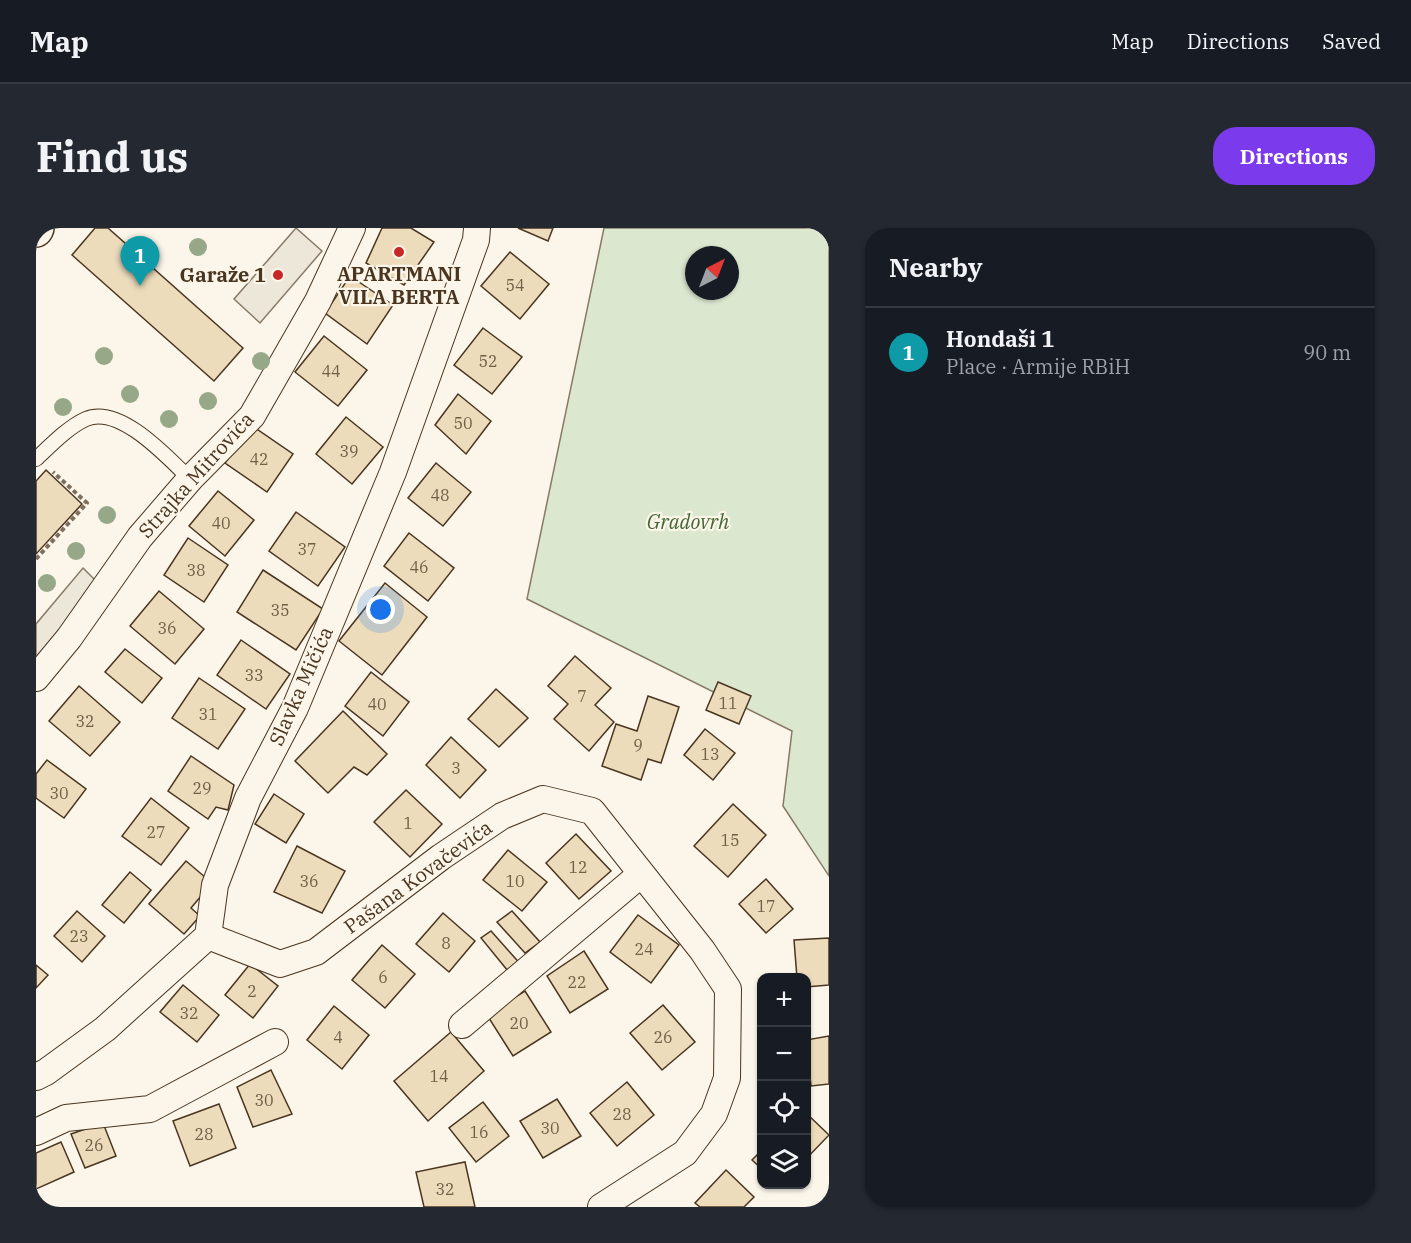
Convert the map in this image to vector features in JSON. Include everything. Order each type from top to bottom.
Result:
[{"type":"street","name":"Strajka Mitrovića","points":[[36,678],[69,638],[140,537],[190,479],[252,416],[318,301],[352,228]]},
{"type":"street","name":"Slavka Mičića","points":[[208,936],[215,885],[248,798],[295,708],[393,472],[476,240],[477,228]]},
{"type":"street","name":"Pašana Kovačevića","points":[[208,936],[280,964],[316,952],[441,857],[502,816],[543,799],[592,812],[702,950],[728,989],[727,1078],[714,1114],[685,1153],[601,1207]]},
{"type":"street","points":[[462,1025],[640,875]]},
{"type":"street","points":[[36,1077],[105,1029],[208,936]]},
{"type":"street","points":[[36,1132],[66,1118],[150,1109],[275,1041]]},
{"type":"lane","points":[[41,462],[85,419],[109,419],[139,432],[190,479]]},
{"type":"path","points":[[36,559],[87,504],[41,462]]},
{"type":"green space","name":"Gradovrh","points":[[604,228],[829,228],[829,876],[783,806],[792,731],[527,599]]},
{"type":"shaded area","name":"Garaže 1","points":[[296,228],[322,251],[260,323],[234,299]]},
{"type":"shaded area","points":[[83,568],[99,584],[36,657],[36,624]]},
{"type":"building","points":[[95,228],[108,228],[243,348],[214,381],[72,255]]},
{"type":"building","name":"APARTMANI VILA BERTA","points":[[382,228],[411,228],[434,242],[404,285],[366,263]]},
{"type":"building","points":[[518,228],[553,228],[548,241]]},
{"type":"building","points":[[510,252],[549,284],[520,319],[481,286]]},
{"type":"building","points":[[350,276],[393,305],[367,344],[325,313]]},
{"type":"building","points":[[483,328],[522,357],[492,394],[454,365]]},
{"type":"building","points":[[324,336],[367,370],[338,406],[295,372]]},
{"type":"building","points":[[458,394],[491,421],[466,454],[435,425]]},
{"type":"building","points":[[346,417],[383,447],[352,484],[316,454]]},
{"type":"building","points":[[251,425],[293,454],[267,492],[225,463]]},
{"type":"building","points":[[436,463],[471,492],[443,526],[408,498]]},
{"type":"building","points":[[46,470],[82,504],[36,554],[36,481]]},
{"type":"building","points":[[218,491],[254,520],[225,556],[189,526]]},
{"type":"building","points":[[296,512],[345,547],[318,586],[269,551]]},
{"type":"building","points":[[409,533],[454,568],[428,601],[384,566]]},
{"type":"building","points":[[188,538],[228,565],[204,602],[164,575]]},
{"type":"building","points":[[263,570],[323,609],[296,650],[237,612]]},
{"type":"building","points":[[385,583],[427,617],[382,675],[339,641]]},
{"type":"building","points":[[159,591],[204,629],[175,664],[130,626]]},
{"type":"building","points":[[241,640],[290,674],[266,709],[217,675]]},
{"type":"building","points":[[125,649],[162,678],[142,703],[105,672]]},
{"type":"building","points":[[575,656],[611,688],[595,705],[614,722],[589,751],[554,719],[568,704],[548,686]]},
{"type":"building","points":[[371,672],[409,702],[383,736],[345,706]]},
{"type":"building","points":[[199,678],[245,709],[218,749],[172,718]]},
{"type":"building","points":[[718,682],[751,696],[739,724],[706,710]]},
{"type":"building","points":[[79,686],[120,722],[90,756],[49,721]]},
{"type":"building","points":[[496,689],[528,718],[499,747],[468,719]]},
{"type":"building","points":[[648,696],[679,707],[661,763],[648,759],[641,780],[602,766],[616,724],[637,731]]},
{"type":"building","points":[[343,711],[387,754],[367,775],[354,767],[328,793],[295,761]]},
{"type":"building","points":[[705,729],[735,753],[713,780],[684,755]]},
{"type":"building","points":[[451,737],[486,770],[460,798],[426,765]]},
{"type":"building","points":[[191,756],[234,785],[228,810],[216,807],[208,819],[168,791]]},
{"type":"building","points":[[47,760],[86,789],[64,818],[36,798],[36,774]]},
{"type":"building","points":[[406,790],[442,824],[410,857],[374,822]]},
{"type":"building","points":[[274,794],[304,814],[286,843],[255,824]]},
{"type":"building","points":[[151,798],[189,828],[161,865],[122,836]]},
{"type":"building","points":[[733,804],[766,835],[728,877],[694,846]]},
{"type":"building","points":[[576,834],[611,871],[579,899],[546,863]]},
{"type":"building","points":[[297,846],[345,871],[322,913],[274,892]]},
{"type":"building","points":[[508,850],[547,882],[522,911],[483,880]]},
{"type":"building","points":[[186,861],[212,883],[191,908],[200,916],[184,934],[149,904]]},
{"type":"building","points":[[130,872],[151,890],[124,923],[102,905]]},
{"type":"building","points":[[766,879],[793,909],[766,933],[739,904]]},
{"type":"building","points":[[77,911],[105,936],[82,962],[54,936]]},
{"type":"building","points":[[512,911],[540,942],[525,953],[497,922]]},
{"type":"building","points":[[443,913],[475,941],[449,972],[416,944]]},
{"type":"building","points":[[638,915],[679,945],[651,983],[610,952]]},
{"type":"building","points":[[491,931],[523,967],[512,976],[481,938]]},
{"type":"building","points":[[829,938],[829,985],[811,987],[811,973],[797,973],[794,940]]},
{"type":"building","points":[[382,945],[415,974],[385,1008],[352,980]]},
{"type":"building","points":[[584,951],[608,989],[570,1013],[547,976]]},
{"type":"building","points":[[250,964],[278,986],[253,1018],[225,995]]},
{"type":"building","points":[[36,965],[48,975],[36,988]]},
{"type":"building","points":[[183,985],[219,1015],[197,1042],[160,1012]]},
{"type":"building","points":[[525,991],[551,1032],[513,1056],[487,1015]]},
{"type":"building","points":[[663,1005],[695,1042],[662,1070],[630,1033]]},
{"type":"building","points":[[334,1006],[369,1035],[342,1069],[307,1040]]},
{"type":"building","points":[[451,1032],[484,1071],[428,1121],[394,1081]]},
{"type":"building","points":[[829,1036],[829,1084],[811,1086],[811,1039]]},
{"type":"building","points":[[271,1070],[292,1114],[253,1127],[237,1087]]},
{"type":"building","points":[[627,1082],[654,1115],[617,1146],[590,1113]]},
{"type":"building","points":[[557,1099],[581,1136],[543,1158],[520,1121]]},
{"type":"building","points":[[483,1102],[509,1136],[476,1162],[449,1128]]},
{"type":"building","points":[[219,1104],[236,1148],[190,1166],[173,1121]]},
{"type":"building","points":[[811,1118],[829,1135],[811,1154]]},
{"type":"building","points":[[103,1123],[116,1156],[85,1168],[71,1134]]},
{"type":"building","points":[[61,1142],[74,1172],[36,1189],[36,1153]]},
{"type":"building","points":[[757,1155],[757,1164],[752,1160]]},
{"type":"building","points":[[465,1162],[475,1207],[424,1207],[416,1172]]},
{"type":"building","points":[[726,1170],[754,1197],[744,1207],[700,1207],[695,1203]]},
{"type":"place","name":"APARTMANI VILA BERTA","points":[[399,252]]},
{"type":"place","name":"Garaže 1","points":[[278,275]]},
{"type":"place","name":"Hondaši 1","points":[[140,286]]}]
